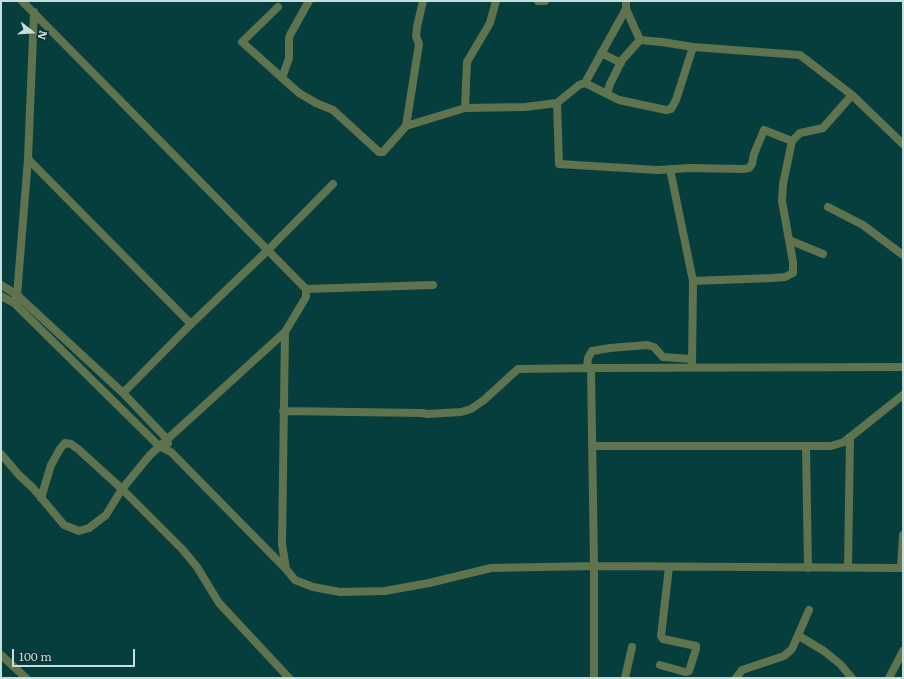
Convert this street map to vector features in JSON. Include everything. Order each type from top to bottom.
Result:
[{"type":"street","points":[[1,454],[64,525],[79,531],[89,528],[106,515],[122,489],[159,446],[285,332],[306,297],[306,289],[22,1]]},
{"type":"street","points":[[282,78],[288,65],[290,35],[309,1]]},
{"type":"street","points":[[406,126],[419,44],[416,36],[417,27],[423,1]]},
{"type":"street","points":[[465,108],[467,62],[490,23],[496,1]]},
{"type":"street","points":[[538,1],[545,1]]},
{"type":"street","points":[[278,7],[242,42],[299,93],[316,103],[333,110],[379,152],[383,152],[406,126],[465,108],[525,107],[557,103],[585,83],[626,5]]},
{"type":"street","points":[[626,5],[640,40]]},
{"type":"street","points":[[16,299],[28,159],[34,12]]},
{"type":"street","points":[[640,40],[662,42],[693,48],[800,54],[852,95],[903,144]]},
{"type":"street","points":[[607,94],[610,84],[621,63],[640,40]]},
{"type":"street","points":[[585,83],[619,100],[666,110],[671,109],[676,100],[693,48]]},
{"type":"street","points":[[601,53],[621,63]]},
{"type":"street","points":[[694,281],[785,277],[793,273],[793,262],[782,202],[783,184],[792,141],[800,133],[823,128],[852,95]]},
{"type":"street","points":[[557,103],[559,164],[670,169],[744,169],[749,168],[752,164],[754,154],[764,130],[792,141]]},
{"type":"street","points":[[28,159],[191,324]]},
{"type":"street","points":[[670,169],[694,281],[692,367]]},
{"type":"street","points":[[123,393],[333,184]]},
{"type":"street","points":[[828,207],[863,225],[903,254]]},
{"type":"street","points":[[789,240],[823,254]]},
{"type":"street","points":[[1,285],[123,393],[167,439],[171,452]]},
{"type":"street","points":[[306,289],[433,285]]},
{"type":"street","points":[[1,296],[16,299],[159,446],[171,452],[295,580],[313,587],[340,592],[384,591],[428,583],[491,568],[594,566],[901,568],[903,535]]},
{"type":"street","points":[[285,332],[282,544],[286,569]]},
{"type":"street","points":[[594,678],[592,446],[588,358],[592,351],[648,345],[654,348],[663,357],[692,359]]},
{"type":"street","points":[[284,411],[422,412],[427,414],[461,412],[471,410],[518,369],[903,367]]},
{"type":"street","points":[[592,446],[830,446],[844,442],[903,395]]},
{"type":"street","points":[[848,568],[850,437]]},
{"type":"street","points":[[41,498],[51,466],[60,448],[65,443],[71,444],[122,489],[183,550],[201,572],[219,603],[289,678]]},
{"type":"street","points":[[806,446],[808,568]]},
{"type":"street","points":[[660,665],[685,672],[689,671],[696,649],[696,646],[663,639],[661,636],[669,567]]},
{"type":"street","points":[[736,678],[742,670],[784,656],[792,649],[809,610]]},
{"type":"street","points":[[798,636],[824,651],[840,664],[852,678]]},
{"type":"street","points":[[625,678],[632,647]]},
{"type":"street","points":[[889,678],[903,651]]},
{"type":"street","points":[[1,655],[26,678]]}]
